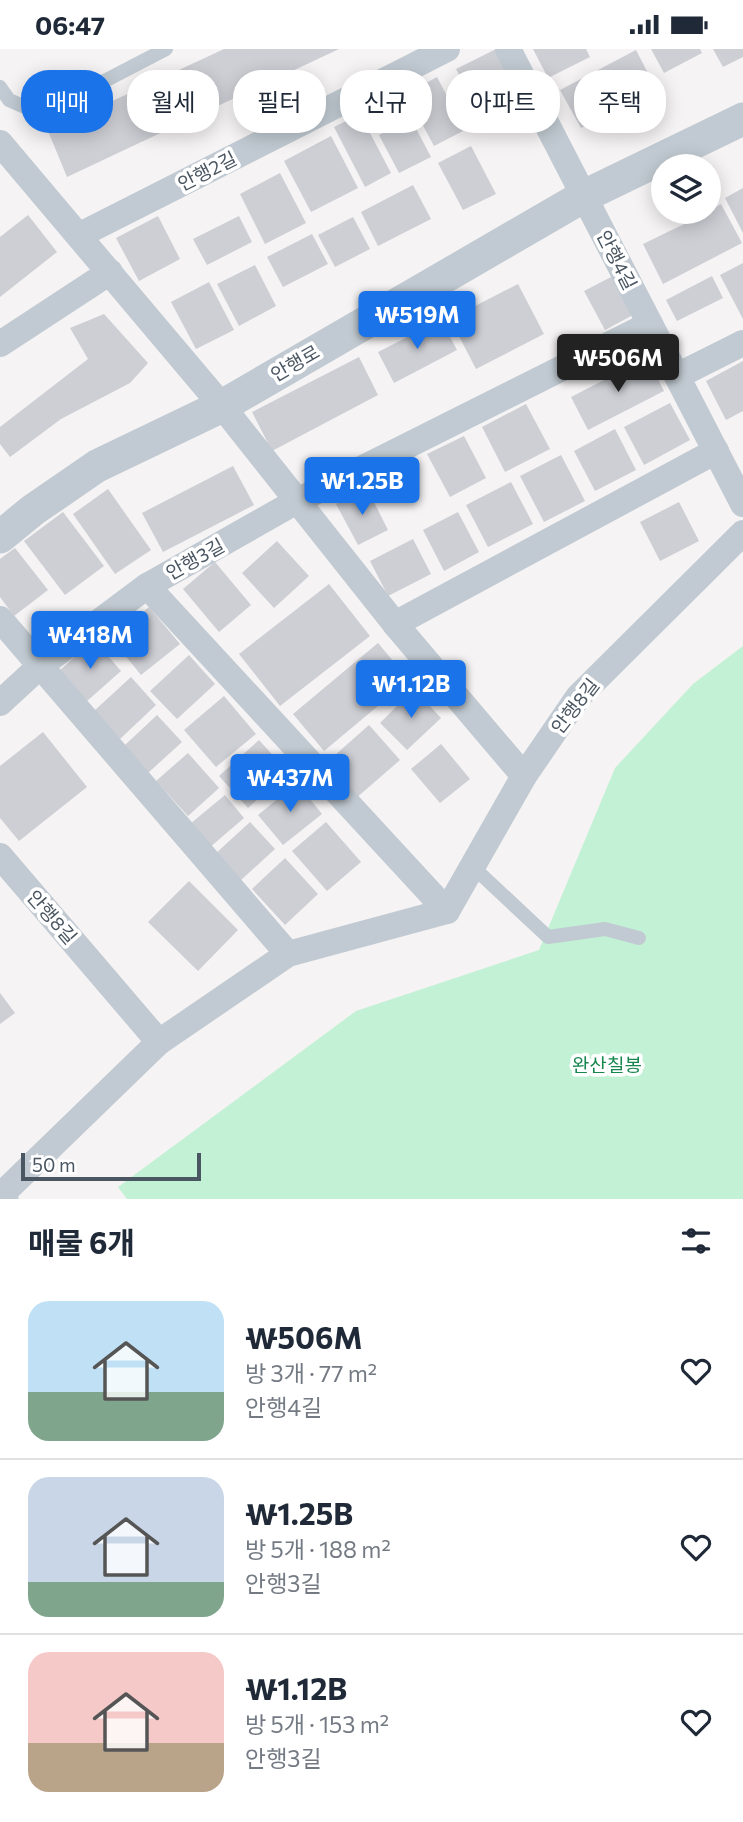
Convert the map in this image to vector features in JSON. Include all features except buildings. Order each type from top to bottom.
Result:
[{"type":"street","name":"안행2길","points":[[80,235],[447,49]]},
{"type":"street","name":"안행4길","points":[[508,49],[743,504]]},
{"type":"street","name":"안행로","points":[[0,537],[33,510],[97,466],[222,405],[584,196],[743,118]]},
{"type":"street","points":[[0,143],[222,405],[395,624],[524,776]]},
{"type":"street","points":[[0,344],[110,272]]},
{"type":"street","name":"안행3길","points":[[0,702],[40,666],[147,586],[298,501],[650,324]]},
{"type":"street","points":[[677,376],[743,343]]},
{"type":"street","points":[[395,624],[716,451]]},
{"type":"street","name":"안행8길","points":[[447,911],[524,776],[578,697],[743,533]]},
{"type":"street","points":[[1,1197],[159,1042],[288,954],[447,911],[147,586]]},
{"type":"street","points":[[0,619],[288,954]]},
{"type":"street","name":"안행8길","points":[[0,856],[159,1042]]},
{"type":"lane","points":[[0,87],[9,100],[41,114],[166,49]]},
{"type":"lane","points":[[472,866],[548,937],[605,929],[639,938]]},
{"type":"green space","name":"완산칠봉","points":[[743,646],[743,1199],[127,1199],[118,1187],[356,1011],[539,950],[615,768],[693,684]]}]
